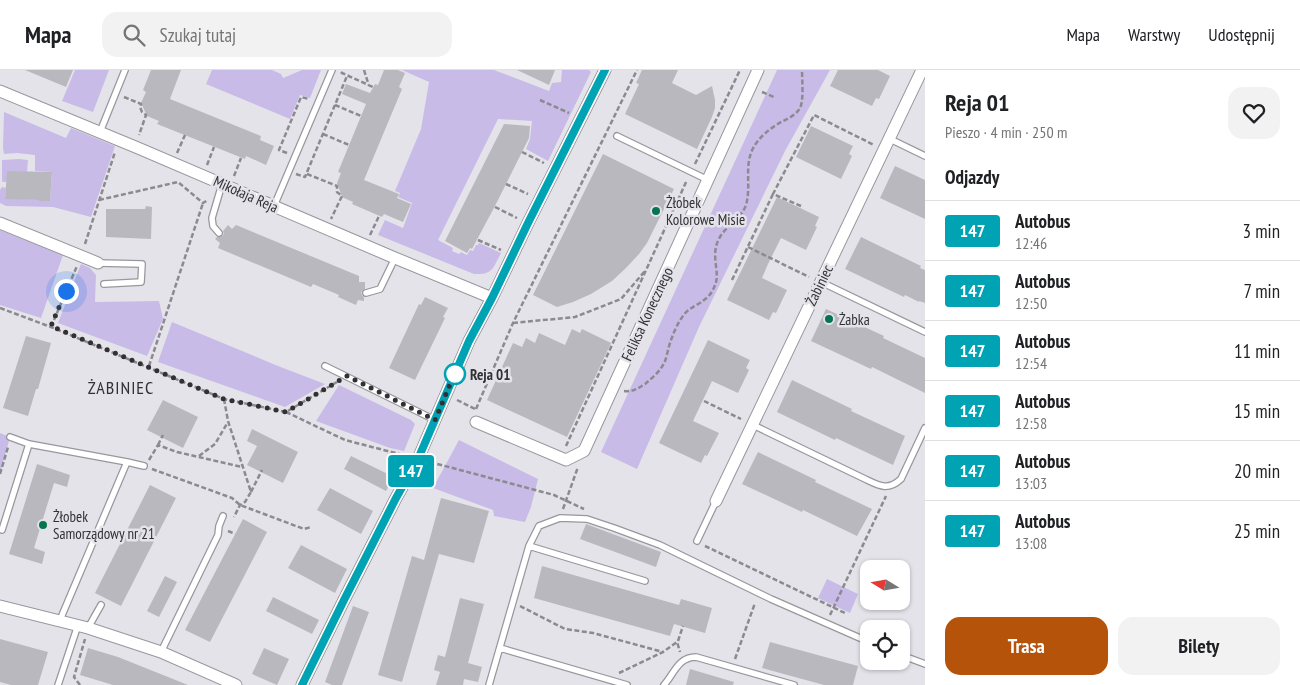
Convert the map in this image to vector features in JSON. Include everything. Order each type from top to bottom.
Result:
[{"type":"street","points":[[302,685],[396,498],[418,459],[469,341],[605,70]]},
{"type":"street","name":"Feliksa Konecznego","points":[[584,451],[758,70]]},
{"type":"street","name":"Żabiniec","points":[[716,501],[922,70]]},
{"type":"street","name":"Mikołaja Reja","points":[[0,91],[227,182],[274,206],[492,298]]},
{"type":"street","points":[[0,223],[98,263]]},
{"type":"street","points":[[476,422],[566,460],[584,451]]},
{"type":"street","points":[[0,606],[60,620],[161,652],[235,685]]},
{"type":"lane","points":[[100,132],[125,70]]},
{"type":"lane","points":[[274,206],[332,70]]},
{"type":"lane","points":[[617,136],[708,180]]},
{"type":"lane","points":[[890,139],[925,156]]},
{"type":"lane","points":[[219,232],[213,226],[212,218],[227,182]]},
{"type":"lane","points":[[366,293],[380,288],[395,258]]},
{"type":"lane","points":[[98,263],[142,264],[141,282],[104,284]]},
{"type":"lane","points":[[821,282],[925,332]]},
{"type":"lane","points":[[325,366],[435,420]]},
{"type":"lane","points":[[753,425],[876,484],[887,487],[894,485],[901,479],[925,428]]},
{"type":"lane","points":[[10,437],[29,444],[144,466]]},
{"type":"lane","points":[[2,530],[29,444]]},
{"type":"lane","points":[[60,620],[127,462]]},
{"type":"lane","points":[[697,541],[716,501]]},
{"type":"lane","points":[[161,652],[218,535],[219,526],[224,516]]},
{"type":"lane","points":[[489,685],[529,546],[539,526],[560,518],[587,519],[660,545],[759,593],[860,638]]},
{"type":"lane","points":[[529,546],[645,581]]},
{"type":"lane","points":[[58,685],[83,627],[101,605]]},
{"type":"lane","points":[[500,648],[627,685]]},
{"type":"lane","points":[[664,685],[679,664],[691,657],[732,667],[780,683],[794,685]]},
{"type":"lane","points":[[910,658],[925,664]]},
{"type":"path","points":[[341,70],[347,76],[373,87]]},
{"type":"path","points":[[364,70],[369,86]]},
{"type":"path","points":[[476,422],[476,409],[513,324],[636,70]]},
{"type":"path","points":[[566,447],[691,172],[740,70]]},
{"type":"path","points":[[613,388],[626,392],[635,391],[658,372],[665,362],[676,327],[684,314],[709,296],[715,286],[717,279],[715,252],[720,236],[740,216],[745,208],[748,197],[750,154],[760,138],[775,126],[792,117],[800,108],[802,99],[802,70]]},
{"type":"path","points":[[294,179],[296,174],[305,178],[347,76]]},
{"type":"path","points":[[285,160],[288,153],[279,150],[301,97],[310,100],[313,92]]},
{"type":"path","points":[[121,104],[124,97],[141,104],[142,112],[146,115],[137,141]]},
{"type":"path","points":[[540,100],[573,115]]},
{"type":"path","points":[[335,105],[361,116]]},
{"type":"path","points":[[732,280],[773,194],[814,115],[884,150]]},
{"type":"path","points":[[323,134],[349,144]]},
{"type":"path","points":[[176,157],[185,135]]},
{"type":"path","points":[[51,326],[81,256],[119,140]]},
{"type":"path","points":[[205,169],[214,147]]},
{"type":"path","points":[[522,152],[548,165]]},
{"type":"path","points":[[227,182],[241,158]]},
{"type":"path","points":[[307,174],[338,186],[337,192],[342,196],[331,220]]},
{"type":"path","points":[[99,200],[178,182],[203,203]]},
{"type":"path","points":[[506,184],[532,196]]},
{"type":"path","points":[[773,194],[800,206]]},
{"type":"path","points":[[149,366],[203,203],[213,196]]},
{"type":"path","points":[[494,208],[520,220]]},
{"type":"path","points":[[363,233],[370,236],[379,216]]},
{"type":"path","points":[[478,240],[504,252]]},
{"type":"path","points":[[748,247],[821,282]]},
{"type":"path","points":[[513,324],[575,317],[621,299],[647,268]]},
{"type":"path","points":[[0,308],[51,326],[224,399],[286,412],[345,440],[554,495],[589,511]]},
{"type":"path","points":[[286,412],[347,376]]},
{"type":"path","points":[[224,399],[228,421],[251,492]]},
{"type":"path","points":[[444,400],[452,404],[454,399],[476,409]]},
{"type":"path","points":[[704,402],[753,425]]},
{"type":"path","points":[[198,456],[215,444],[228,421]]},
{"type":"path","points":[[163,435],[144,466],[232,498],[240,505],[304,529],[310,527]]},
{"type":"path","points":[[0,474],[10,437]]},
{"type":"path","points":[[158,445],[177,452],[242,467]]},
{"type":"path","points":[[560,518],[584,451]]},
{"type":"path","points":[[240,505],[245,502],[262,470]]},
{"type":"path","points":[[826,623],[888,492],[887,487]]},
{"type":"path","points":[[227,531],[235,534]]},
{"type":"path","points":[[697,541],[847,614]]},
{"type":"path","points":[[732,667],[759,593]]},
{"type":"path","points":[[513,602],[565,629],[593,633],[663,652]]},
{"type":"path","points":[[683,626],[678,642],[684,660]]},
{"type":"path","points":[[80,685],[74,677],[83,627]]},
{"type":"path","points":[[617,682],[620,672],[663,652],[678,642]]},
{"type":"shaded area","points":[[75,70],[109,70],[93,112],[62,101]]},
{"type":"shaded area","points":[[212,70],[272,70],[281,74],[283,78],[302,70],[321,70],[310,98],[300,95],[290,119],[206,84]]},
{"type":"shaded area","points":[[402,70],[494,70],[549,91],[552,83],[561,82],[562,70],[589,70],[591,72],[548,161],[526,149],[530,139],[532,121],[498,119],[438,240],[453,248],[452,251],[459,254],[461,252],[467,255],[479,243],[501,253],[489,272],[474,274],[378,235],[385,220],[403,228],[412,203],[398,197],[400,193],[395,191],[421,129],[429,82]]},
{"type":"shaded area","points":[[777,70],[830,70],[785,151],[699,327],[637,469],[601,452]]},
{"type":"shaded area","points":[[4,112],[66,138],[71,128],[115,146],[91,217],[53,207],[6,206],[0,203],[0,190],[2,187],[6,188],[5,198],[50,201],[52,172],[35,171],[35,155],[4,154]]},
{"type":"shaded area","points":[[2,160],[28,160],[27,172],[3,182]]},
{"type":"shaded area","points":[[0,230],[63,255],[41,318],[0,305]]},
{"type":"shaded area","points":[[81,264],[90,268],[96,275],[95,302],[159,301],[163,319],[147,356],[58,323]]},
{"type":"shaded area","points":[[172,322],[325,384],[285,407],[158,362]]},
{"type":"shaded area","points":[[339,385],[411,420],[415,424],[404,451],[390,448],[316,421]]},
{"type":"shaded area","points":[[0,433],[10,437],[0,474]]},
{"type":"shaded area","points":[[459,440],[538,479],[525,522],[494,516],[493,510],[433,488]]},
{"type":"shaded area","points":[[827,579],[858,594],[850,613],[818,598]]},
{"type":"building","points":[[25,70],[73,70],[66,87]]},
{"type":"building","points":[[151,70],[181,70],[170,99],[261,136],[260,140],[274,146],[266,165],[246,156],[245,159],[157,124],[159,121],[147,116],[141,103],[146,92],[143,90]]},
{"type":"building","points":[[384,70],[398,70],[405,73],[399,87],[402,89],[364,180],[399,194],[397,198],[411,204],[403,222],[384,214],[382,217],[352,204],[353,202],[342,197],[337,183],[341,173],[338,172],[366,104],[342,94],[346,84],[370,93],[375,84],[378,85]]},
{"type":"building","points":[[517,70],[555,70],[549,85]]},
{"type":"building","points":[[642,70],[678,70],[672,83],[696,95],[712,86],[715,108],[697,149],[625,114],[639,84],[636,83]]},
{"type":"building","points":[[838,70],[878,70],[890,76],[879,99],[876,98],[872,106],[830,86]]},
{"type":"building","points":[[504,124],[530,126],[529,138],[472,249],[470,248],[467,253],[445,241]]},
{"type":"building","points":[[811,126],[853,146],[849,154],[852,156],[841,179],[796,157]]},
{"type":"building","points":[[603,154],[674,189],[647,243],[626,268],[612,281],[591,294],[557,307],[533,295]]},
{"type":"building","points":[[895,166],[925,180],[925,219],[880,198]]},
{"type":"building","points":[[7,171],[52,172],[50,201],[5,199]]},
{"type":"building","points":[[777,197],[819,217],[815,226],[817,227],[806,250],[781,238],[768,264],[762,278],[787,290],[776,313],[773,312],[769,320],[727,300]]},
{"type":"building","points":[[146,206],[152,207],[151,239],[106,237],[106,209],[145,209]]},
{"type":"building","points":[[228,225],[232,229],[236,225],[359,276],[359,282],[365,282],[365,289],[361,292],[364,301],[358,300],[356,305],[338,297],[339,295],[313,284],[311,287],[218,248],[220,243],[215,239],[224,234],[223,231]]},
{"type":"building","points":[[861,237],[921,266],[920,268],[925,270],[925,303],[905,295],[904,297],[845,269]]},
{"type":"building","points":[[425,297],[448,308],[415,380],[389,368],[419,304],[421,305]]},
{"type":"building","points":[[826,309],[884,336],[883,338],[925,358],[925,393],[872,367],[871,369],[811,341]]},
{"type":"building","points":[[572,329],[580,333],[582,329],[611,343],[567,437],[487,400],[513,343],[522,347],[526,338],[535,343],[539,333],[565,345]]},
{"type":"building","points":[[26,336],[51,343],[28,416],[3,408]]},
{"type":"building","points":[[708,340],[750,360],[746,368],[749,370],[738,393],[712,381],[693,421],[719,433],[707,456],[705,455],[701,463],[659,443]]},
{"type":"building","points":[[792,380],[852,409],[851,411],[905,436],[893,465],[777,412]]},
{"type":"building","points":[[163,400],[198,417],[183,448],[147,430]]},
{"type":"building","points":[[252,429],[298,452],[283,483],[247,465],[257,446],[247,441]]},
{"type":"building","points":[[758,452],[872,509],[857,536],[742,484]]},
{"type":"building","points":[[351,456],[394,477],[386,491],[344,469]]},
{"type":"building","points":[[37,464],[70,475],[67,487],[54,483],[34,548],[45,552],[42,564],[9,554]]},
{"type":"building","points":[[150,485],[176,498],[121,606],[95,593]]},
{"type":"building","points":[[330,488],[373,511],[361,534],[317,510]]},
{"type":"building","points":[[441,498],[489,511],[474,563],[439,554],[402,682],[378,675],[412,556],[424,560]]},
{"type":"building","points":[[243,519],[267,532],[210,642],[185,630]]},
{"type":"building","points":[[586,524],[661,552],[656,567],[580,539]]},
{"type":"building","points":[[301,545],[347,569],[335,593],[288,568]]},
{"type":"building","points":[[542,566],[679,605],[681,599],[712,608],[705,633],[674,624],[670,636],[534,598]]},
{"type":"building","points":[[165,576],[177,582],[159,617],[147,611]]},
{"type":"building","points":[[273,597],[319,620],[312,634],[266,611]]},
{"type":"building","points":[[460,598],[484,604],[468,663],[482,667],[478,682],[464,679],[463,685],[436,685],[440,672],[434,670],[438,655],[445,657]]},
{"type":"building","points":[[353,606],[369,612],[342,685],[332,685],[325,682]]},
{"type":"building","points":[[0,639],[48,652],[38,685],[11,685],[0,682]]},
{"type":"building","points":[[770,642],[858,666],[853,685],[824,685],[762,668]]},
{"type":"building","points":[[88,648],[118,657],[188,685],[113,685],[80,675]]},
{"type":"building","points":[[264,648],[289,659],[277,685],[252,674]]},
{"type":"building","points":[[690,669],[734,682],[733,685],[686,685]]},
{"type":"bus line","name":"147","points":[[302,685],[396,498],[418,459],[469,341],[605,70]]},
{"type":"place","name":"Żłobek Kolorowe Misie","points":[[656,211]]},
{"type":"place","name":"Żabka","points":[[829,319]]},
{"type":"place","name":"Reja 01","points":[[455,374]]},
{"type":"place","name":"Żłobek Samorządowy nr 21","points":[[43,525]]},
{"type":"district","name":"ŻABINIEC","points":[[121,387]]},
{"type":"route","points":[[66,291],[51,326],[224,399],[286,412],[347,376],[435,420],[457,368],[455,374]]}]
